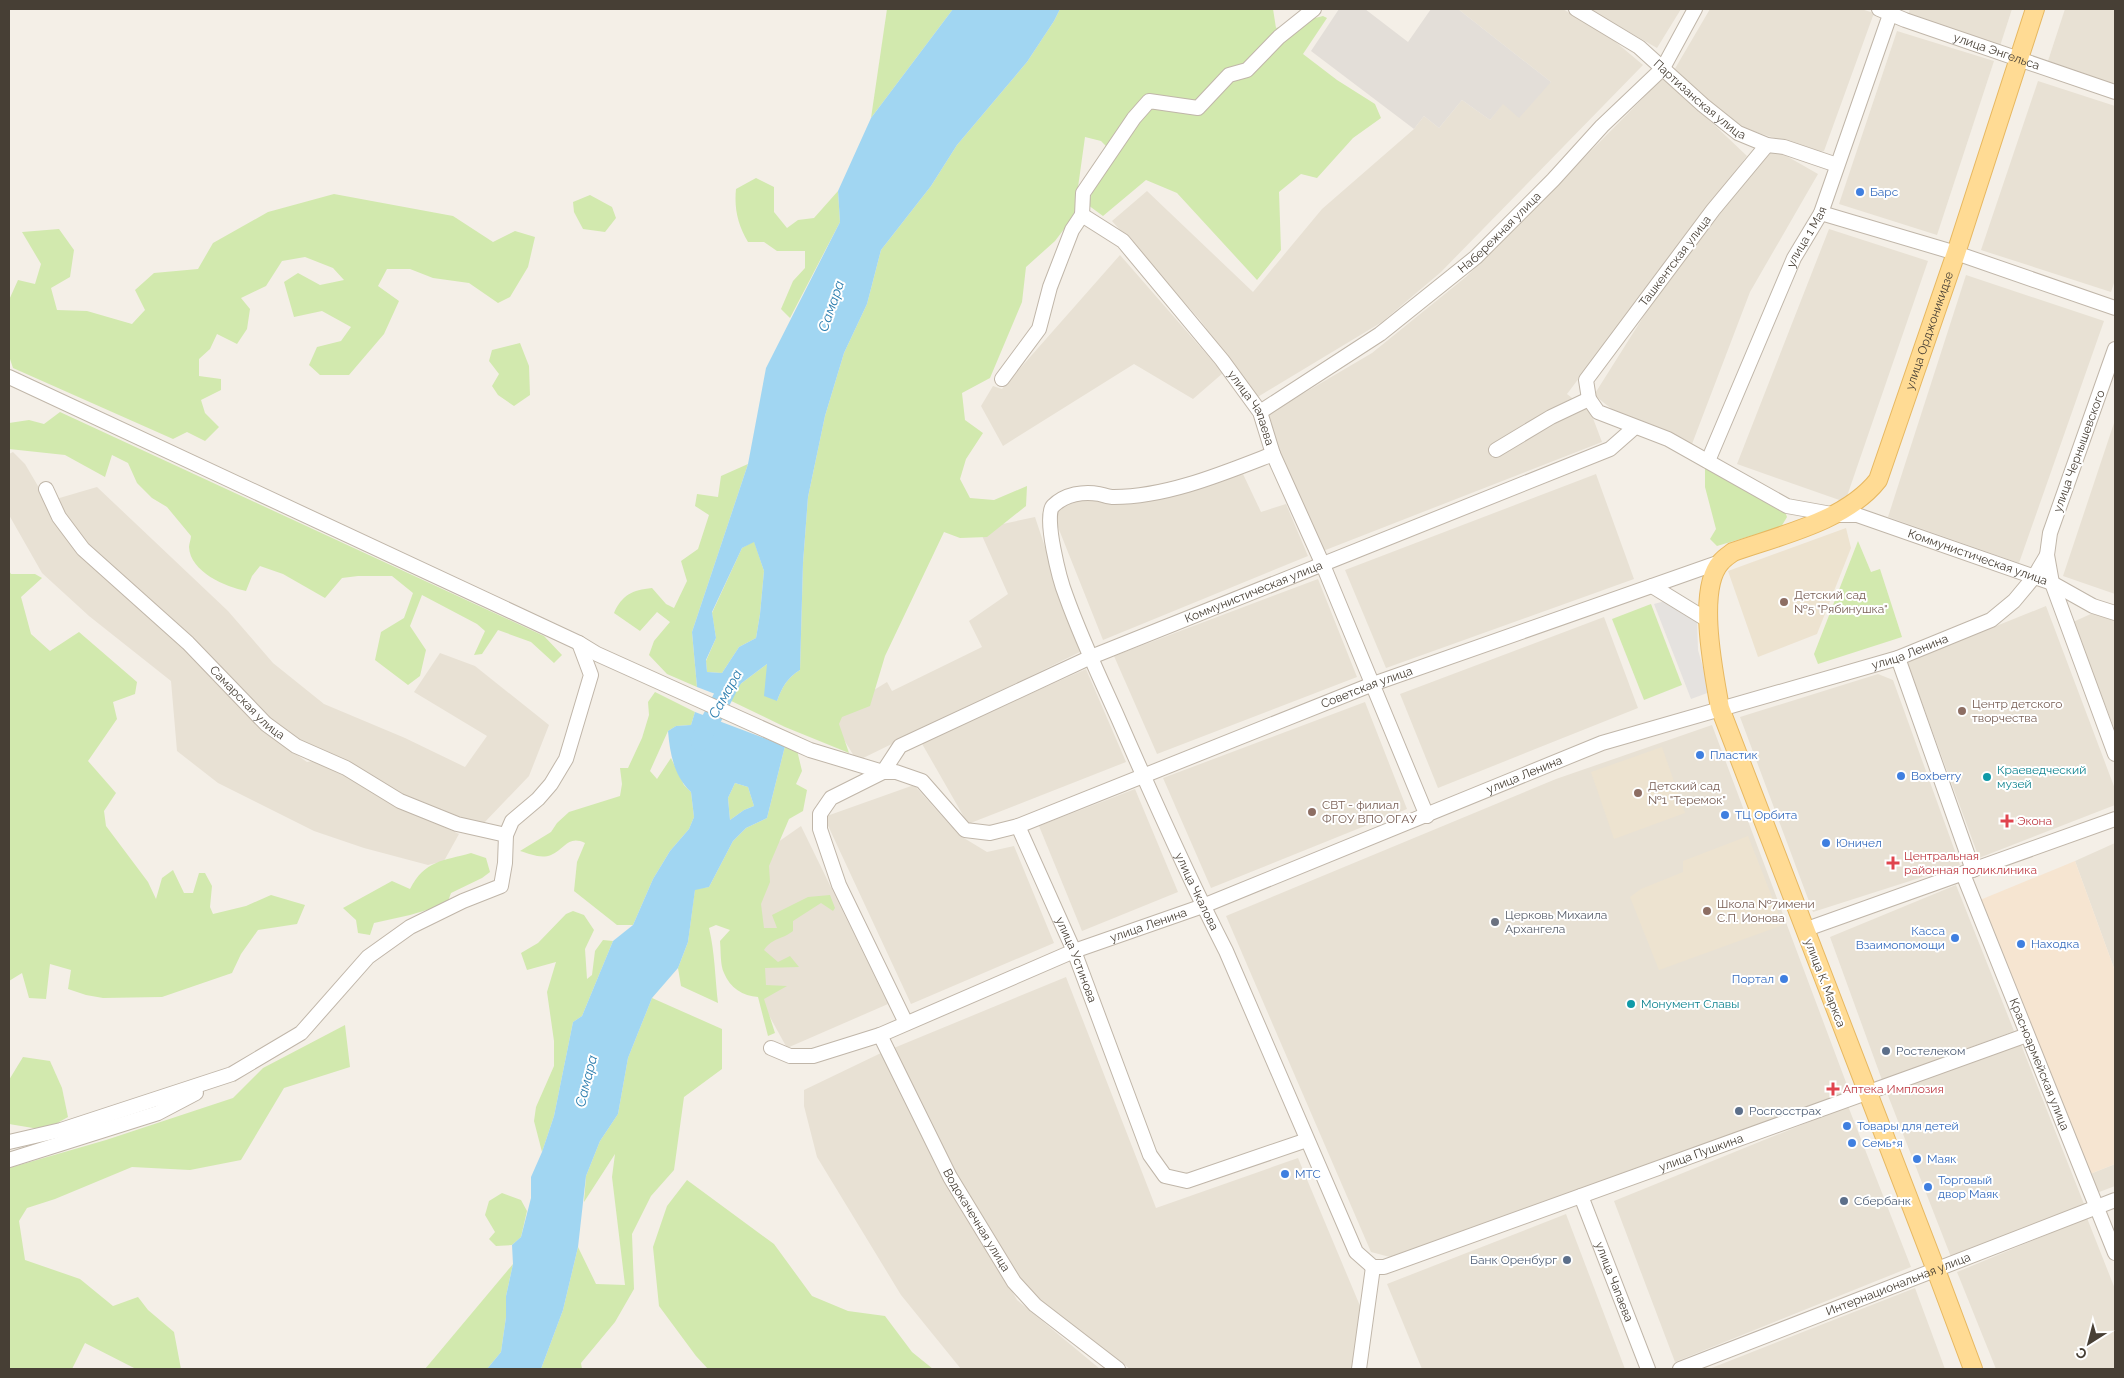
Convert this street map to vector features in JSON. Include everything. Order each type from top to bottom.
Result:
[{"type":"main road","name":"улица Орджоникидзе","points":[[1720,562],[1733,552],[1837,515],[1868,493],[1878,480],[1956,254],[2035,9]]},
{"type":"main road","name":"улица К. Маркса","points":[[1720,562],[1712,581],[1708,620],[1720,708],[1973,1369]]},
{"type":"street","points":[[1002,380],[1039,329],[1050,287],[1072,230],[1082,215],[1083,193],[1134,118],[1148,101],[1198,108],[1229,75],[1247,70],[1279,37],[1314,9]]},
{"type":"street","name":"Партизанская улица","points":[[1576,9],[1639,47],[1703,105],[1738,133],[1767,145],[1784,147],[1837,165]]},
{"type":"street","name":"Набережная улица","points":[[1260,412],[1380,334],[1476,257],[1553,180],[1602,126],[1663,68],[1695,9]]},
{"type":"street","name":"улица Энгельса","points":[[1887,10],[1905,20],[2115,92]]},
{"type":"street","name":"улица 1 Мая","points":[[1708,461],[1794,258],[1822,213],[1887,10]]},
{"type":"street","name":"Ташкентская улица","points":[[1589,400],[1586,380],[1713,210],[1767,145]]},
{"type":"street","points":[[1822,213],[1956,254],[2115,308]]},
{"type":"street","name":"улица Чапаева","points":[[1082,215],[1124,242],[1222,360],[1260,412],[1273,454],[1323,565],[1427,816]]},
{"type":"street","name":"улица Чернышевского","points":[[2047,555],[2050,533],[2115,349]]},
{"type":"street","points":[[9,377],[579,643],[597,654],[810,750],[883,772],[896,772],[922,781],[965,830],[990,833],[1018,826]]},
{"type":"street","points":[[1496,450],[1551,417],[1589,400]]},
{"type":"street","name":"Коммунистическая улица","points":[[1589,400],[1598,412],[1668,439],[1787,506],[1837,515],[1857,516],[2052,583],[2093,606],[2115,613]]},
{"type":"street","name":"Коммунистическая улица","points":[[883,772],[900,746],[1091,657],[1610,450],[1635,427]]},
{"type":"street","name":"улица Чкалова","points":[[1273,454],[1188,485],[1142,494],[1112,497],[1089,493],[1067,497],[1053,506],[1049,513],[1049,527],[1065,595],[1142,775],[1203,906],[1226,950],[1356,1252],[1373,1267]]},
{"type":"street","name":"Самарская улица","points":[[46,489],[59,517],[83,549],[120,584],[174,629],[266,724],[296,746],[346,768],[400,801],[457,824],[506,835]]},
{"type":"street","points":[[2047,555],[2052,583],[2115,754]]},
{"type":"street","name":"улица Ленина","points":[[771,1048],[790,1056],[813,1056],[880,1035],[1074,951],[1203,906],[1602,743],[1898,658],[1991,620],[2014,601],[2034,577],[2047,555]]},
{"type":"street","name":"Советская улица","points":[[1018,826],[1373,684],[1720,562]]},
{"type":"street","points":[[1652,586],[1708,620]]},
{"type":"street","points":[[9,1160],[158,1112],[232,1074],[301,1033],[368,957],[410,927],[501,886],[505,863],[506,835],[512,821],[538,799],[551,784],[566,760],[591,675],[579,643]]},
{"type":"street","name":"Красноармейская улица","points":[[1898,658],[1968,872],[2027,1035],[2115,1253]]},
{"type":"street","points":[[883,772],[831,798],[820,814],[820,829],[839,885],[906,1023]]},
{"type":"street","points":[[1804,930],[2115,819]]},
{"type":"street","name":"улица Устинова","points":[[1018,826],[1074,951],[1150,1155],[1165,1176],[1187,1181],[1307,1140]]},
{"type":"street","name":"Водокачечная улица","points":[[880,1035],[950,1177],[1014,1282],[1034,1305],[1118,1369]]},
{"type":"street","name":"улица Пушкина","points":[[1373,1267],[1384,1267],[2027,1035]]},
{"type":"street","points":[[9,1142],[61,1130],[232,1074]]},
{"type":"street","name":"улица Чапаева","points":[[1581,1196],[1648,1369]]},
{"type":"street","name":"Интернациональная улица","points":[[1680,1369],[2115,1200]]},
{"type":"street","points":[[1359,1369],[1373,1267]]},
{"type":"shaded area","points":[[1339,9],[1365,9],[1408,42],[1431,9],[1458,9],[1551,82],[1519,118],[1503,104],[1490,120],[1462,100],[1439,128],[1424,116],[1414,129],[1311,51]]},
{"type":"shaded area","points":[[1458,9],[1563,9],[1611,38],[1643,65],[1441,272],[1382,322],[1256,398],[1200,320],[1112,221],[1147,191],[1253,292],[1322,209],[1414,129],[1424,116],[1439,128],[1462,100],[1490,120],[1503,103],[1551,82]]},
{"type":"shaded area","points":[[1589,9],[1681,9],[1657,48]]},
{"type":"shaded area","points":[[1710,9],[1861,9],[1874,13],[1824,151],[1814,153],[1797,145],[1743,128],[1673,72]]},
{"type":"shaded area","points":[[1910,9],[2012,9],[2000,46],[1908,16]]},
{"type":"shaded area","points":[[2065,9],[2115,9],[2115,87],[2047,64]]},
{"type":"shaded area","points":[[1897,31],[1994,61],[1937,235],[1839,204]]},
{"type":"shaded area","points":[[1664,77],[1747,156],[1567,394],[1591,413],[1602,442],[1323,551],[1265,416],[1372,353],[1467,276]]},
{"type":"shaded area","points":[[2038,81],[2115,106],[2115,280],[2111,292],[1981,250]]},
{"type":"shaded area","points":[[1767,152],[1783,154],[1818,174],[1750,292],[1692,444],[1613,410],[1594,395],[1652,303]]},
{"type":"shaded area","points":[[1829,229],[1928,261],[1845,502],[1737,464]]},
{"type":"shaded area","points":[[1120,255],[1223,373],[1193,399],[1134,364],[1003,446],[981,406],[993,386],[1002,389]]},
{"type":"shaded area","points":[[1966,275],[2104,321],[2019,563],[1888,517]]},
{"type":"shaded area","points":[[2115,420],[2115,594],[2063,576]]},
{"type":"shaded area","points":[[13,452],[25,464],[58,520],[280,743],[307,762],[319,760],[412,812],[459,834],[444,861],[428,865],[364,848],[314,831],[218,783],[177,751],[171,681],[89,616],[42,573],[9,515],[9,454]]},
{"type":"shaded area","points":[[1243,474],[1261,512],[1286,504],[1308,556],[1103,640],[1052,512],[1073,501],[1091,497],[1158,498]]},
{"type":"shaded area","points":[[1596,474],[1634,579],[1386,668],[1345,570]]},
{"type":"shaded area","points":[[97,487],[228,611],[273,663],[324,704],[405,738],[465,767],[487,736],[414,692],[440,653],[475,666],[549,725],[529,776],[483,824],[454,818],[411,802],[294,738],[276,725],[86,548],[56,499]]},
{"type":"shaded area","points":[[1035,517],[1080,652],[857,761],[830,717],[887,682],[892,691],[982,647],[969,621],[1008,594],[979,529]]},
{"type":"shaded area","name":"Детский сад №5 \"Рябинушка\"","points":[[1846,528],[1851,548],[1817,634],[1758,657],[1728,571]]},
{"type":"shaded area","points":[[1318,579],[1357,677],[1157,754],[1114,656]]},
{"type":"shaded area","points":[[1665,601],[1697,621],[1698,650],[1710,692],[1691,699],[1654,604]]},
{"type":"shaded area","points":[[2046,606],[2115,789],[2115,805],[1979,858],[1907,662]]},
{"type":"shaded area","points":[[2093,613],[2115,621],[2115,730],[2073,622]]},
{"type":"shaded area","points":[[1604,617],[1638,708],[1438,788],[1400,694]]},
{"type":"shaded area","points":[[1086,669],[1126,762],[968,824],[921,742]]},
{"type":"shaded area","points":[[1878,674],[1893,680],[1960,865],[1813,912],[1740,717]]},
{"type":"shaded area","points":[[1365,702],[1407,809],[1211,888],[1163,778]]},
{"type":"shaded area","points":[[1712,725],[1850,1093],[1390,1257],[1371,1252],[1226,916],[1556,779]]},
{"type":"shaded area","name":"Детский сад №1 \"Теремок\"","points":[[1662,747],[1685,813],[1614,839],[1591,772]]},
{"type":"shaded area","points":[[914,785],[959,835],[987,852],[1014,846],[1054,943],[911,1004],[824,817]]},
{"type":"shaded area","points":[[1135,789],[1178,892],[1082,931],[1039,826]]},
{"type":"shaded area","points":[[801,826],[888,1004],[787,1048],[755,990],[758,856]]},
{"type":"shaded area","name":"Школа №7имени С.П. Ионова","points":[[1748,836],[1783,925],[1659,970],[1630,897],[1641,889],[1683,872],[1683,861]]},
{"type":"shaded area","points":[[2115,843],[2115,971],[2075,861]]},
{"type":"shaded area","points":[[2075,861],[2115,971],[2115,1164],[2090,1174],[1980,900]]},
{"type":"shaded area","points":[[1956,885],[2014,1031],[1882,1080],[1830,937]]},
{"type":"shaded area","points":[[1066,977],[1156,1208],[1298,1158],[1363,1313],[1355,1369],[1130,1369],[1024,1287],[954,1176],[889,1050]]},
{"type":"shaded area","points":[[2020,1042],[2084,1204],[1951,1257],[1887,1093]]},
{"type":"shaded area","points":[[881,1053],[1017,1300],[1100,1369],[961,1369],[901,1295],[817,1157],[804,1106],[804,1090]]},
{"type":"shaded area","points":[[1848,1106],[1911,1267],[1675,1362],[1614,1201]]},
{"type":"shaded area","points":[[2115,1164],[2115,1186],[2094,1194],[2090,1174]]},
{"type":"shaded area","points":[[1566,1214],[1625,1369],[1422,1369],[1387,1284]]},
{"type":"shaded area","points":[[2087,1218],[2115,1289],[2115,1369],[1996,1369],[1957,1272]]},
{"type":"shaded area","points":[[1915,1288],[1945,1369],[1709,1369]]},
{"type":"green space","points":[[887,9],[953,9],[871,118]]},
{"type":"green space","points":[[1060,9],[1273,9],[1276,28],[1323,16],[1327,18],[1303,54],[1337,80],[1375,104],[1381,118],[1353,138],[1317,178],[1301,174],[1279,192],[1281,250],[1257,280],[1177,193],[1146,180],[1103,216],[1088,205],[1107,147],[1101,141],[1085,137],[1074,216],[1055,241],[1026,267],[1022,302],[990,378],[962,393],[965,420],[983,433],[966,459],[960,479],[970,498],[994,500],[1027,486],[1026,506],[987,537],[960,538],[944,532],[885,656],[870,706],[842,717],[839,724],[849,753],[785,727],[723,697],[767,664],[777,701],[786,683],[800,670],[803,563],[808,497],[825,416],[844,353],[867,304],[881,250],[931,186],[957,145],[1027,62]]},
{"type":"green space","points":[[756,178],[774,187],[774,212],[787,228],[798,220],[814,218],[838,191],[840,222],[790,318],[781,309],[793,281],[805,268],[805,251],[777,251],[764,242],[748,242],[738,217],[736,189]]},
{"type":"green space","points":[[334,194],[453,216],[493,242],[515,231],[535,237],[528,267],[510,297],[498,303],[469,283],[433,278],[410,269],[387,269],[378,286],[399,301],[384,334],[349,375],[320,375],[309,365],[317,347],[341,341],[351,327],[322,311],[294,317],[284,282],[298,273],[320,285],[344,280],[333,268],[305,257],[282,261],[266,286],[241,298],[250,309],[247,329],[237,344],[217,334],[210,349],[199,359],[199,376],[221,379],[221,390],[201,400],[205,413],[219,427],[205,441],[187,432],[173,439],[13,368],[9,356],[9,300],[18,280],[35,284],[41,264],[22,232],[59,229],[74,250],[70,277],[51,288],[57,310],[87,311],[132,324],[145,310],[135,290],[154,273],[198,269],[213,243],[268,212]]},
{"type":"green space","points":[[590,195],[612,207],[616,218],[605,232],[583,229],[574,212],[573,202]]},
{"type":"green space","points":[[520,343],[529,366],[530,395],[514,406],[498,395],[492,386],[499,374],[489,361],[492,350]]},
{"type":"green space","points":[[60,412],[544,636],[562,655],[554,663],[531,642],[498,630],[482,654],[474,655],[485,631],[477,624],[422,595],[410,626],[426,650],[420,676],[408,685],[375,660],[381,632],[404,618],[413,593],[392,576],[342,578],[325,598],[283,574],[260,566],[252,576],[246,591],[219,582],[202,571],[196,564],[191,556],[189,547],[191,536],[167,507],[152,498],[137,483],[128,463],[112,455],[105,477],[65,455],[9,449],[9,423],[29,420],[44,424]]},
{"type":"green space","points":[[748,464],[692,632],[697,687],[667,674],[649,655],[654,641],[670,622],[657,612],[640,631],[614,613],[620,602],[628,594],[652,588],[666,604],[674,608],[687,581],[681,561],[698,549],[709,515],[695,506],[697,494],[718,497],[721,476]]},
{"type":"green space","points":[[1705,467],[1784,509],[1787,517],[1781,527],[1717,546],[1710,539],[1716,529],[1705,487]]},
{"type":"green space","points":[[754,541],[764,571],[756,638],[739,647],[722,673],[707,672],[706,661],[716,638],[712,613],[742,548]]},
{"type":"green space","points":[[1858,541],[1871,572],[1880,569],[1902,637],[1818,664],[1814,654]]},
{"type":"green space","points":[[9,571],[11,574],[35,574],[42,578],[21,597],[31,634],[50,651],[79,632],[137,682],[135,694],[113,702],[117,719],[88,761],[116,793],[104,811],[106,826],[148,882],[156,899],[162,878],[173,870],[184,893],[193,893],[199,873],[205,873],[212,886],[210,907],[213,914],[246,906],[271,895],[305,905],[297,924],[258,930],[241,954],[232,973],[162,997],[103,998],[86,995],[68,989],[71,970],[50,964],[46,999],[29,998],[22,973],[9,981]]},
{"type":"green space","points":[[1651,604],[1682,685],[1644,700],[1612,619]]},
{"type":"green space","points":[[655,692],[695,712],[691,725],[676,726],[668,731],[650,771],[657,779],[671,758],[684,785],[691,792],[694,817],[689,829],[670,851],[653,879],[633,925],[617,925],[574,891],[577,862],[585,843],[579,841],[570,842],[547,856],[536,856],[520,851],[551,832],[557,823],[569,812],[620,796],[622,784],[620,768],[628,768],[642,738],[649,715],[648,702]]},
{"type":"green space","points":[[785,746],[797,750],[802,771],[796,784],[807,790],[803,811],[789,819],[769,866],[770,882],[761,904],[764,928],[777,928],[772,915],[808,897],[830,895],[835,908],[833,911],[821,903],[793,921],[793,931],[774,941],[764,950],[778,962],[790,956],[799,967],[765,968],[766,985],[787,986],[764,999],[775,1033],[768,1036],[758,997],[747,995],[733,987],[723,970],[720,941],[730,930],[716,925],[709,928],[714,956],[718,1003],[681,986],[678,968],[688,942],[695,889],[709,887],[733,841],[746,828],[767,818]]},
{"type":"green space","points":[[735,783],[748,787],[754,806],[744,810],[730,820],[728,798]]},
{"type":"green space","points":[[471,853],[486,858],[490,872],[451,893],[447,904],[374,923],[370,935],[358,933],[356,920],[343,908],[392,881],[410,889],[422,872],[429,867],[443,860]]},
{"type":"green space","points":[[573,911],[584,915],[594,930],[585,949],[587,979],[592,975],[595,951],[603,940],[613,941],[582,1016],[573,1022],[554,1116],[542,1152],[534,1121],[536,1107],[554,1066],[554,1041],[547,992],[556,962],[527,970],[521,953],[538,943],[566,914]]},
{"type":"green space","points":[[652,998],[722,1029],[722,1069],[684,1097],[674,1170],[651,1196],[632,1234],[634,1289],[615,1322],[581,1363],[582,1369],[541,1369],[563,1310],[578,1247],[596,1284],[625,1285],[612,1177],[615,1154],[584,1202],[586,1176],[600,1141],[618,1114],[628,1058]]},
{"type":"green space","points":[[345,1025],[350,1067],[284,1088],[241,1160],[190,1170],[132,1167],[55,1199],[27,1208],[19,1221],[25,1260],[80,1279],[113,1306],[138,1297],[148,1310],[174,1332],[181,1369],[136,1369],[85,1343],[72,1369],[9,1369],[9,1168],[106,1140],[233,1098],[263,1068]]},
{"type":"green space","points":[[23,1057],[50,1061],[62,1088],[68,1117],[45,1130],[9,1124],[9,1080]]},
{"type":"green space","points":[[687,1180],[774,1244],[812,1296],[848,1311],[885,1316],[912,1352],[933,1369],[708,1369],[659,1306],[653,1247],[667,1206]]},
{"type":"green space","points":[[502,1193],[521,1200],[527,1211],[521,1237],[512,1245],[496,1246],[489,1239],[495,1232],[485,1215],[489,1201]]},
{"type":"green space","points":[[513,1264],[506,1296],[506,1317],[501,1352],[487,1369],[425,1369]]},
{"type":"water","points":[[953,9],[1060,9],[1027,62],[957,145],[931,186],[881,250],[867,304],[844,353],[825,416],[808,497],[803,563],[800,670],[786,683],[777,701],[764,696],[767,664],[723,697],[697,687],[692,632],[748,464],[766,368],[840,222],[838,191],[871,118]],"holes":[[[754,542],[764,571],[756,638],[739,647],[722,673],[707,672],[706,660],[716,638],[712,612],[742,548]]]},
{"type":"water","points":[[695,712],[785,746],[767,818],[746,828],[733,841],[709,887],[695,890],[688,942],[678,968],[652,998],[628,1058],[618,1114],[600,1141],[586,1176],[578,1247],[563,1310],[541,1369],[487,1369],[501,1352],[506,1317],[506,1296],[513,1264],[512,1245],[521,1237],[531,1198],[531,1177],[554,1116],[573,1022],[582,1016],[613,941],[633,925],[653,879],[670,851],[689,829],[694,817],[691,792],[677,772],[670,748],[668,731],[676,726],[691,725]],"holes":[[[735,783],[748,787],[754,806],[744,810],[730,820],[728,798]]]},
{"type":"waterway","name":"Самара","points":[[700,741],[735,674]]},
{"type":"place","name":"Барс","points":[[1860,192]]},
{"type":"place","name":"Детский сад №5 \"Рябинушка\"","points":[[1784,602]]},
{"type":"place","name":"Центр детского творчества","points":[[1962,711]]},
{"type":"place","name":"Пластик","points":[[1700,755]]},
{"type":"place","name":"Boxberry","points":[[1901,776]]},
{"type":"place","name":"Краеведческий музей","points":[[1987,777]]},
{"type":"place","name":"Детский сад №1 \"Теремок\"","points":[[1638,793]]},
{"type":"place","name":"СВТ - филиал ФГОУ ВПО ОГАУ","points":[[1312,812]]},
{"type":"place","name":"ТЦ Орбита","points":[[1725,815]]},
{"type":"place","name":"Экона","points":[[2007,821]]},
{"type":"place","name":"Юничел","points":[[1826,843]]},
{"type":"place","name":"Центральная районная поликлиника","points":[[1893,863]]},
{"type":"place","name":"Школа №7имени С.П. Ионова","points":[[1707,911]]},
{"type":"place","name":"Церковь Михаила Архангела","points":[[1495,922]]},
{"type":"place","name":"Касса Взаимопомощи","points":[[1955,938]]},
{"type":"place","name":"Находка","points":[[2021,944]]},
{"type":"place","name":"Портал","points":[[1784,979]]},
{"type":"place","name":"Монумент Славы","points":[[1631,1004]]},
{"type":"place","name":"Ростелеком","points":[[1886,1051]]},
{"type":"place","name":"Аптека Имплозия","points":[[1833,1089]]},
{"type":"place","name":"Росгосстрах","points":[[1739,1111]]},
{"type":"place","name":"Товары для детей","points":[[1847,1126]]},
{"type":"place","name":"Семь+я","points":[[1852,1143]]},
{"type":"place","name":"Маяк","points":[[1917,1159]]},
{"type":"place","name":"МТС","points":[[1285,1174]]},
{"type":"place","name":"Торговый двор Маяк","points":[[1928,1187]]},
{"type":"place","name":"Сбербанк","points":[[1844,1201]]},
{"type":"place","name":"Банк Оренбург","points":[[1567,1260]]}]
